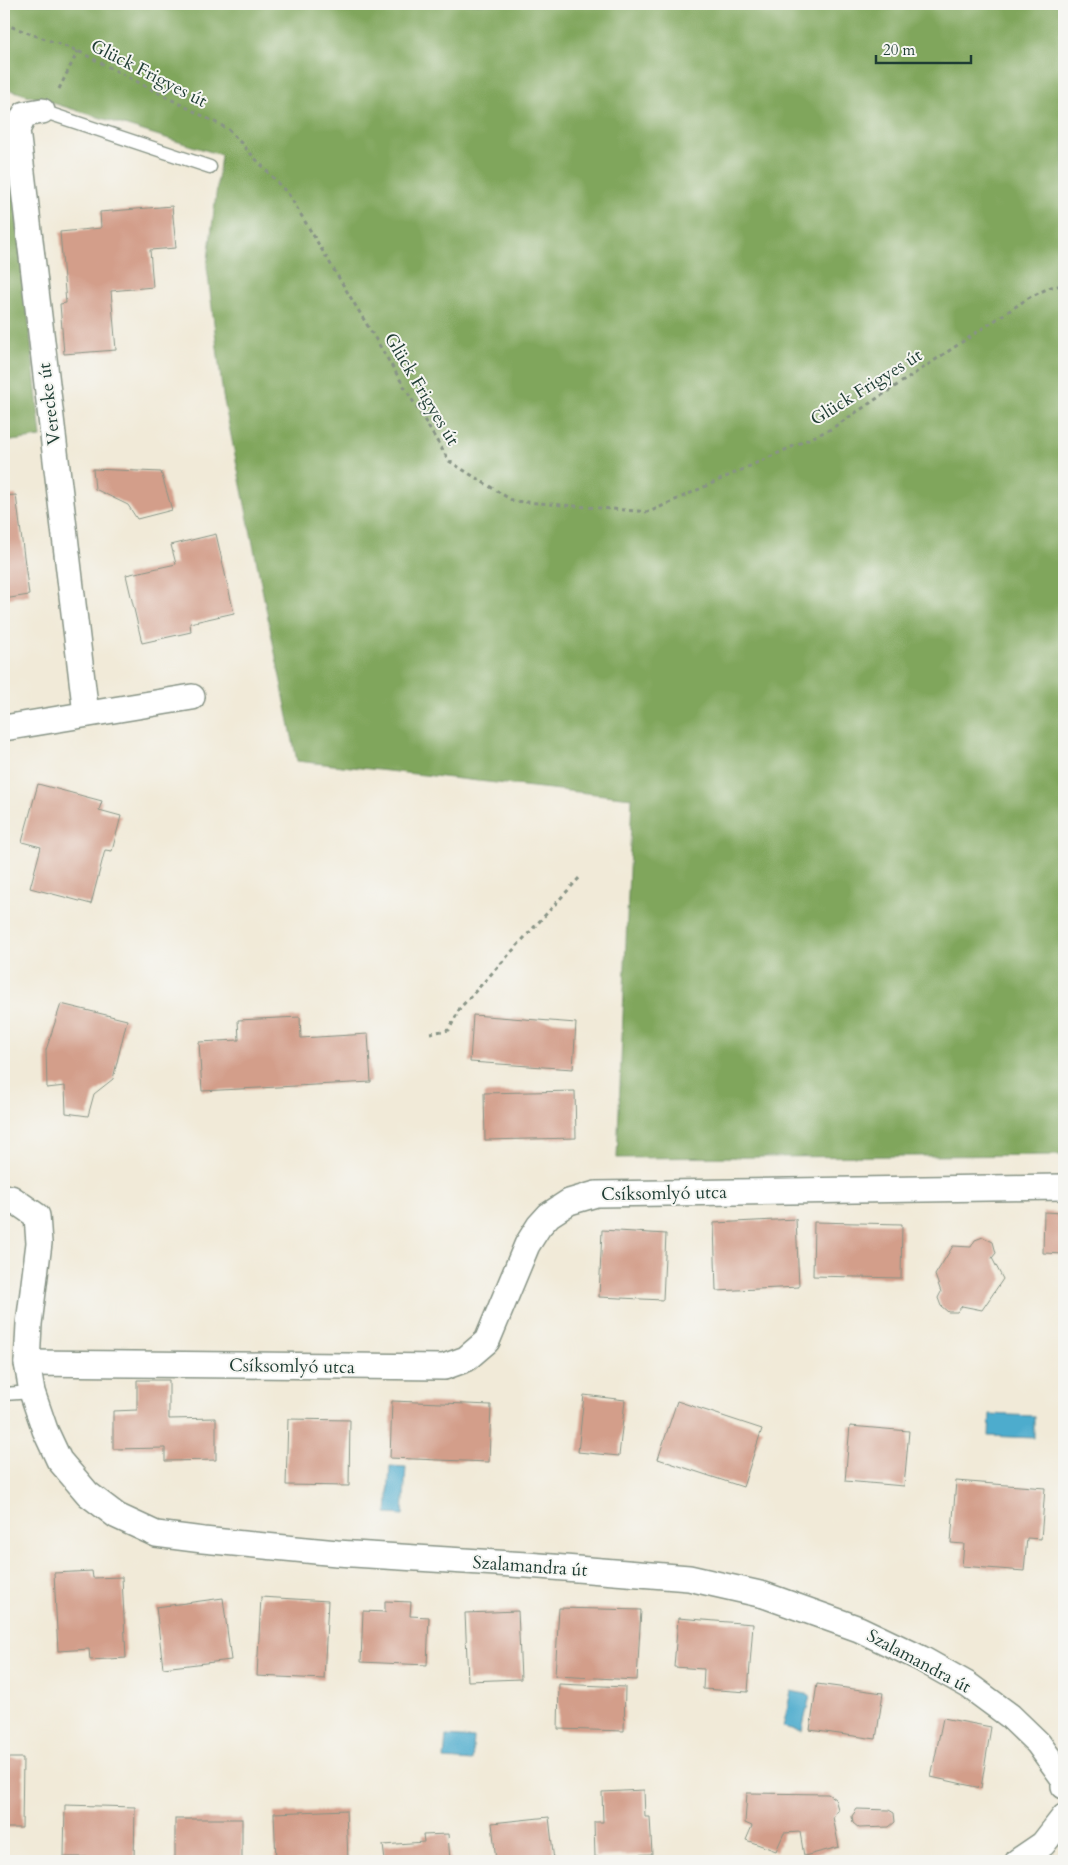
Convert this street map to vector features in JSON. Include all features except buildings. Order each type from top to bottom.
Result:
[{"type":"street","name":"Verecke út","points":[[42,111],[25,114],[17,130],[86,714]]},
{"type":"street","points":[[4,728],[192,697]]},
{"type":"street","name":"Csíksomlyó utca","points":[[27,1363],[444,1368],[466,1359],[487,1341],[526,1245],[549,1215],[569,1202],[596,1194],[1064,1187]]},
{"type":"street","name":"Szalamandra út","points":[[4,1197],[11,1198],[37,1216],[39,1243],[29,1324],[27,1363],[32,1392],[59,1460],[88,1494],[117,1516],[156,1534],[337,1553],[689,1578],[764,1595],[859,1629],[920,1658],[968,1685],[1010,1716],[1038,1743],[1064,1779],[1064,1786]]},
{"type":"street","points":[[1018,1861],[1043,1844],[1064,1817]]},
{"type":"lane","points":[[42,111],[210,167]]},
{"type":"lane","points":[[4,1394],[32,1392]]},
{"type":"path","name":"Glück Frigyes út","points":[[4,24],[78,51],[228,129],[290,195],[449,461],[513,501],[649,512],[831,429],[1030,297],[1051,287],[1064,285]]},
{"type":"path","points":[[42,111],[57,92],[78,51]]},
{"type":"path","points":[[430,1032],[449,1030],[460,1008],[581,876]]},
{"type":"green space","points":[[4,4],[1064,4],[1064,1155],[617,1158],[632,798],[297,761],[223,396],[207,267],[221,155],[4,88]]},
{"type":"green space","points":[[4,88],[41,437],[4,442]]},
{"type":"water","points":[[990,1414],[1034,1416],[1034,1438],[989,1436]]},
{"type":"water","points":[[390,1466],[406,1467],[403,1515],[387,1514]]},
{"type":"water","points":[[791,1691],[810,1695],[802,1731],[783,1727]]},
{"type":"water","points":[[446,1736],[474,1738],[472,1761],[444,1759]]}]
